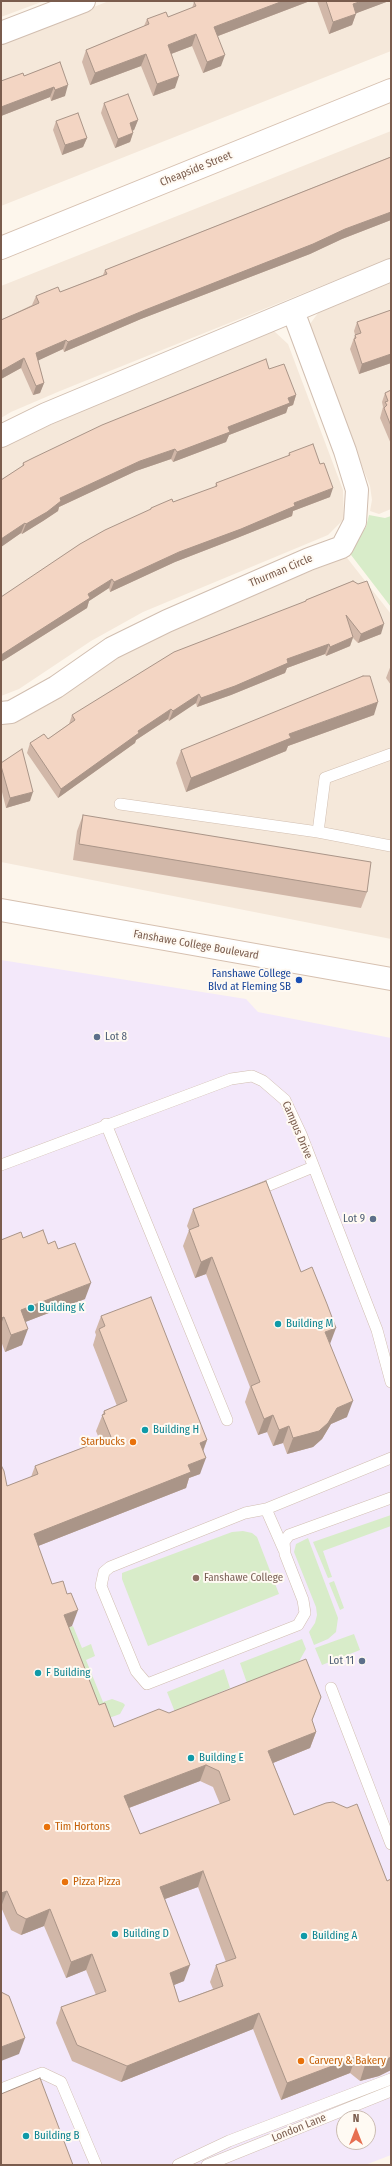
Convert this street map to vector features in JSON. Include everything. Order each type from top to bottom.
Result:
[{"type":"street","points":[[1,33],[84,1]]},
{"type":"street","name":"Cheapside Street","points":[[1,248],[391,90]]},
{"type":"street","points":[[1,436],[46,414],[391,270]]},
{"type":"street","name":"Thurman Circle","points":[[1,713],[11,712],[56,687],[112,648],[167,621],[309,559],[342,547],[355,522],[357,490],[345,451],[293,311]]},
{"type":"street","name":"Fanshawe College Boulevard","points":[[1,910],[391,979]]},
{"type":"lane","points":[[318,832],[325,778],[391,754]]},
{"type":"lane","points":[[120,804],[318,832],[391,846]]},
{"type":"lane","name":"Campus Drive","points":[[1,1165],[106,1124],[231,1079],[252,1076],[268,1083],[285,1100],[301,1134],[377,1330],[391,1382]]},
{"type":"lane","points":[[106,1124],[227,1420]]},
{"type":"lane","points":[[247,1194],[313,1167]]},
{"type":"lane","points":[[266,1509],[303,1600],[305,1614],[298,1625],[147,1684],[136,1671],[102,1586],[104,1572],[110,1567],[246,1513],[266,1509],[391,1458]]},
{"type":"lane","points":[[285,1554],[284,1542],[289,1535],[391,1498]]},
{"type":"lane","points":[[331,1688],[391,1844]]},
{"type":"lane","points":[[1,2089],[42,2073],[61,2082],[96,2165]]},
{"type":"lane","points":[[178,2165],[229,2141],[391,2078]]},
{"type":"lane","name":"London Lane","points":[[207,2165],[391,2091]]},
{"type":"shaded area","points":[[1,1],[44,1],[1,17]]},
{"type":"shaded area","points":[[109,1],[391,1],[391,51],[1,206],[1,43]]},
{"type":"shaded area","points":[[391,131],[391,258],[60,391],[11,412],[1,418],[1,286]]},
{"type":"shaded area","points":[[391,283],[391,509],[379,514],[370,511],[372,500],[370,486],[310,337],[310,324],[318,313]]},
{"type":"shaded area","points":[[274,331],[288,344],[343,490],[344,519],[328,535],[143,612],[91,641],[19,689],[1,696],[1,448],[9,443],[94,406]]},
{"type":"shaded area","points":[[344,554],[391,614],[391,939],[1,862],[1,725],[67,689],[142,639],[326,565]]},
{"type":"shaded area","name":"Fanshawe College","points":[[1,960],[246,999],[258,1012],[391,1038],[391,2155],[365,2165],[1,2165]]},
{"type":"green space","points":[[369,515],[385,518],[391,516],[391,607],[348,551],[366,527]]},
{"type":"green space","points":[[391,1515],[391,1526],[323,1551],[332,1577],[328,1578],[313,1542]]},
{"type":"green space","points":[[243,1531],[252,1533],[257,1537],[279,1594],[148,1646],[122,1579],[122,1573],[232,1532]]},
{"type":"green space","points":[[308,1538],[338,1618],[336,1632],[328,1639],[314,1645],[309,1632],[315,1623],[317,1615],[316,1607],[294,1552],[296,1544]]},
{"type":"green space","points":[[334,1581],[344,1608],[340,1610],[329,1583]]},
{"type":"green space","points":[[73,1626],[82,1648],[91,1644],[95,1656],[86,1660],[103,1702],[112,1699],[123,1703],[125,1705],[120,1714],[101,1721],[59,1631]]},
{"type":"green space","points":[[354,1634],[360,1650],[322,1665],[315,1648]]},
{"type":"green space","points":[[302,1639],[306,1649],[297,1665],[247,1683],[240,1663]]},
{"type":"green space","points":[[224,1669],[230,1688],[175,1712],[167,1692]]},
{"type":"building","points":[[195,1],[283,1],[214,27],[225,55],[207,62],[196,34],[168,45],[179,76],[157,84],[146,54],[95,73],[86,50],[149,24],[147,19],[166,12],[168,17],[196,6]]},
{"type":"building","points":[[326,1],[362,1],[353,4],[356,14],[333,22]]},
{"type":"building","points":[[60,62],[68,85],[55,90],[54,87],[1,107],[1,81],[23,73],[24,76]]},
{"type":"building","points":[[128,94],[138,120],[130,123],[133,133],[118,139],[104,103]]},
{"type":"building","points":[[78,113],[87,138],[65,145],[56,121]]},
{"type":"building","points":[[391,157],[391,212],[345,229],[313,244],[68,342],[66,340],[36,353],[44,383],[36,386],[24,358],[1,371],[1,320],[39,303],[36,296],[58,287],[60,292],[107,274],[105,270]]},
{"type":"building","points":[[391,310],[391,354],[362,364],[354,339],[356,338],[355,335],[361,333],[357,322]]},
{"type":"building","points":[[266,359],[269,369],[284,364],[296,395],[288,398],[290,403],[228,427],[230,432],[177,452],[175,449],[140,461],[60,498],[61,501],[47,512],[26,524],[25,523],[1,539],[1,480],[24,465],[23,463],[102,425]]},
{"type":"building","points":[[391,390],[391,426],[384,408],[387,405],[385,402],[388,401],[385,393]]},
{"type":"building","points":[[313,444],[320,464],[324,463],[333,488],[294,503],[295,506],[241,529],[179,552],[114,582],[112,579],[88,594],[90,598],[1,655],[1,597],[80,544],[105,530],[172,499],[173,502],[217,486],[216,483],[290,455],[289,453]]},
{"type":"building","points":[[353,581],[358,584],[367,581],[384,624],[361,634],[346,615],[353,637],[330,647],[329,644],[287,659],[288,663],[235,686],[201,698],[199,694],[173,711],[171,709],[138,731],[139,733],[61,789],[30,743],[44,734],[48,739],[75,720],[72,715],[174,652],[306,601]]},
{"type":"building","points":[[363,676],[370,676],[378,702],[289,734],[291,738],[191,778],[181,750]]},
{"type":"building","points":[[22,749],[33,792],[10,798],[1,763]]},
{"type":"building","points":[[83,815],[371,862],[367,892],[79,844]]},
{"type":"building","name":"Building M","points":[[266,1181],[301,1272],[312,1267],[327,1304],[336,1328],[325,1332],[353,1401],[337,1408],[328,1423],[319,1431],[293,1438],[289,1426],[279,1430],[273,1415],[264,1419],[251,1386],[260,1382],[212,1257],[201,1262],[189,1230],[199,1226],[193,1209]]},
{"type":"building","name":"Building K","points":[[43,1230],[48,1244],[55,1241],[58,1249],[75,1243],[91,1283],[21,1310],[28,1329],[11,1335],[4,1317],[1,1318],[1,1240],[21,1232],[23,1238]]},
{"type":"building","points":[[151,1297],[207,1440],[200,1443],[206,1458],[188,1465],[191,1472],[34,1534],[52,1584],[63,1581],[67,1594],[71,1593],[78,1610],[64,1615],[99,1705],[105,1703],[114,1727],[159,1709],[169,1713],[306,1659],[321,1697],[312,1720],[316,1732],[268,1751],[294,1815],[326,1803],[333,1802],[347,1808],[357,1804],[387,1881],[391,1879],[391,2057],[385,2060],[365,2065],[356,2057],[287,2083],[259,2013],[127,2066],[77,2045],[61,2007],[106,1991],[92,1954],[71,1962],[50,1909],[26,1919],[17,1914],[7,1891],[1,1893],[1,1465],[4,1471],[7,1486],[38,1474],[35,1466],[111,1437],[102,1415],[105,1414],[104,1411],[127,1401],[99,1329],[105,1326],[101,1316]],"holes":[[[206,1765],[219,1771],[230,1800],[140,1834],[124,1796]],[[203,1871],[236,1958],[216,1965],[223,1986],[179,2002],[170,1973],[190,1965],[160,1887]]]},
{"type":"building","points":[[1,1992],[9,1996],[25,2038],[1,2047]]},
{"type":"building","name":"Building B","points":[[40,2078],[73,2165],[1,2165],[1,2094]]},
{"type":"place","name":"Fanshawe College Blvd at Fleming SB","points":[[299,980]]},
{"type":"place","name":"Lot 8","points":[[97,1037]]},
{"type":"place","name":"Lot 9","points":[[373,1219]]},
{"type":"place","name":"Building K","points":[[31,1308]]},
{"type":"place","name":"Building M","points":[[278,1324]]},
{"type":"place","name":"Building H","points":[[145,1430]]},
{"type":"place","name":"Starbucks","points":[[133,1442]]},
{"type":"place","name":"Fanshawe College","points":[[196,1578]]},
{"type":"place","name":"Lot 11","points":[[362,1661]]},
{"type":"place","name":"F Building","points":[[38,1673]]},
{"type":"place","name":"Building E","points":[[191,1758]]},
{"type":"place","name":"Tim Hortons","points":[[47,1827]]},
{"type":"place","name":"Pizza Pizza","points":[[65,1882]]},
{"type":"place","name":"Building D","points":[[115,1934]]},
{"type":"place","name":"Building A","points":[[304,1936]]},
{"type":"place","name":"Carvery & Bakery","points":[[301,2061]]},
{"type":"place","name":"Building B","points":[[26,2136]]}]
